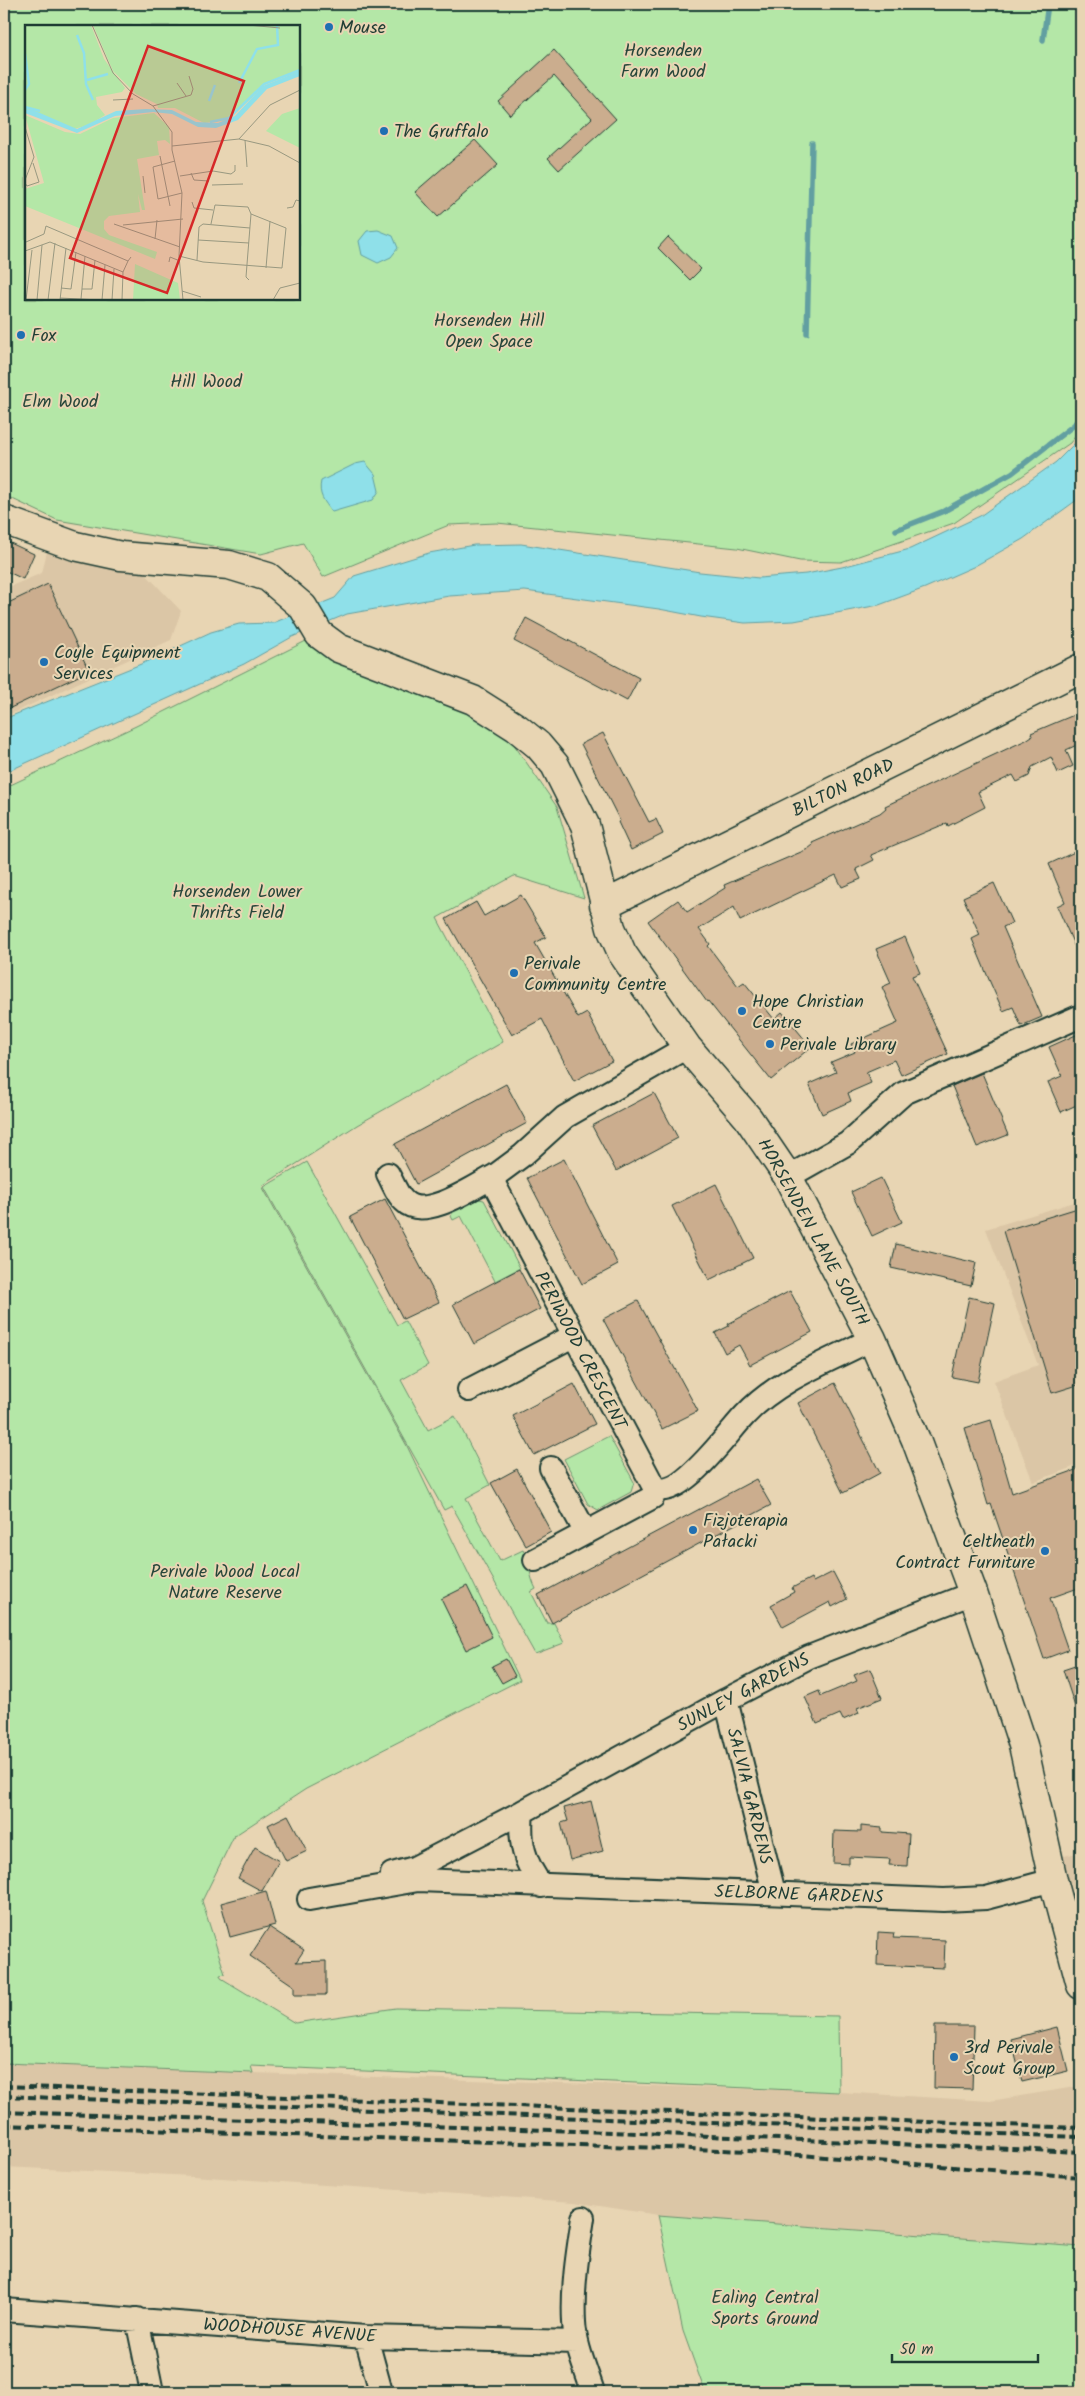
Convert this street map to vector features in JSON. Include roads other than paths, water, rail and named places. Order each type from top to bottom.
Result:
[{"type":"street","name":"HORSENDEN LANE SOUTH","points":[[4,520],[75,546],[112,554],[218,563],[268,576],[303,607],[320,634],[338,648],[461,694],[517,728],[538,745],[555,765],[577,806],[591,844],[604,904],[622,953],[686,1047],[748,1118],[788,1177],[872,1339],[916,1440],[973,1593],[1022,1745],[1053,1880],[1081,1985]]},
{"type":"street","name":"BILTON ROAD","points":[[604,904],[1081,668]]},
{"type":"street","points":[[788,1177],[848,1143],[904,1093],[1081,1016]]},
{"type":"street","points":[[388,1174],[404,1202],[413,1206],[432,1208],[496,1175],[523,1155],[565,1117],[686,1047]]},
{"type":"street","name":"PERIWOOD CRESCENT","points":[[496,1175],[494,1184],[573,1336],[654,1487],[657,1489]]},
{"type":"street","points":[[468,1390],[573,1336]]},
{"type":"street","points":[[535,1560],[653,1497],[657,1489],[670,1488],[698,1469],[745,1414],[767,1395],[872,1339]]},
{"type":"street","points":[[551,1468],[586,1533]]},
{"type":"street","name":"SUNLEY GARDENS","points":[[310,1899],[414,1868],[522,1812],[808,1657],[973,1593]]},
{"type":"street","name":"SALVIA GARDENS","points":[[726,1700],[774,1893]]},
{"type":"street","points":[[522,1812],[520,1828],[529,1870],[542,1886]]},
{"type":"street","name":"SELBORNE GARDENS","points":[[310,1899],[418,1880],[944,1900],[986,1898],[1053,1880]]},
{"type":"street","points":[[583,2218],[578,2257],[574,2322],[577,2342],[593,2392]]},
{"type":"street","name":"WOODHOUSE AVENUE","points":[[4,2310],[366,2337],[577,2342]]},
{"type":"street","points":[[137,2319],[152,2392]]},
{"type":"street","points":[[366,2337],[381,2392]]},
{"type":"water","points":[[378,230],[393,236],[398,248],[391,257],[378,263],[362,255],[359,241],[367,231]]},
{"type":"water","points":[[1081,437],[1081,497],[1023,539],[973,567],[879,605],[794,621],[745,623],[525,591],[449,596],[347,614],[292,637],[244,664],[4,773],[4,719],[141,664],[211,632],[239,624],[273,623],[335,598],[354,576],[429,553],[474,545],[521,544],[700,572],[759,578],[806,574],[842,567],[910,549],[980,516],[1056,462]]},
{"type":"water","points":[[365,462],[375,474],[379,491],[373,500],[332,512],[321,494],[321,481],[355,464]]},
{"type":"waterway","points":[[1043,40],[1048,4]]},
{"type":"waterway","points":[[807,333],[812,143]]},
{"type":"waterway","points":[[896,530],[944,511],[1012,473],[1074,425],[1081,415]]},
{"type":"railway","points":[[4,2086],[1081,2128]]},
{"type":"railway","points":[[4,2096],[1081,2137]]},
{"type":"railway","points":[[4,2112],[639,2133],[1081,2152]]},
{"type":"railway","points":[[4,2125],[749,2151],[1081,2177]]},
{"type":"place","name":"Mouse","points":[[329,27]]},
{"type":"place","name":"The Gruffalo","points":[[384,131]]},
{"type":"place","name":"Fox","points":[[21,335]]},
{"type":"place","name":"Coyle Equipment Services","points":[[44,662]]},
{"type":"place","name":"Perivale Community Centre","points":[[514,973]]},
{"type":"place","name":"Hope Christian Centre","points":[[742,1011]]},
{"type":"place","name":"Perivale Library","points":[[770,1044]]},
{"type":"place","name":"Fizjoterapia Pałacki","points":[[693,1530]]},
{"type":"place","name":"Celtheath Contract Furniture","points":[[1045,1551]]},
{"type":"place","name":"3rd Perivale Scout Group","points":[[954,2057]]},
{"type":"park label","name":"Horsenden Farm Wood","points":[[663,60]]},
{"type":"park label","name":"Horsenden Hill Open Space","points":[[489,330]]},
{"type":"park label","name":"Hill Wood","points":[[206,381]]},
{"type":"park label","name":"Elm Wood","points":[[60,401]]},
{"type":"park label","name":"Horsenden Lower Thrifts Field","points":[[237,901]]},
{"type":"park label","name":"Perivale Wood Local Nature Reserve","points":[[225,1581]]},
{"type":"park label","name":"Ealing Central Sports Ground","points":[[765,2307]]}]
